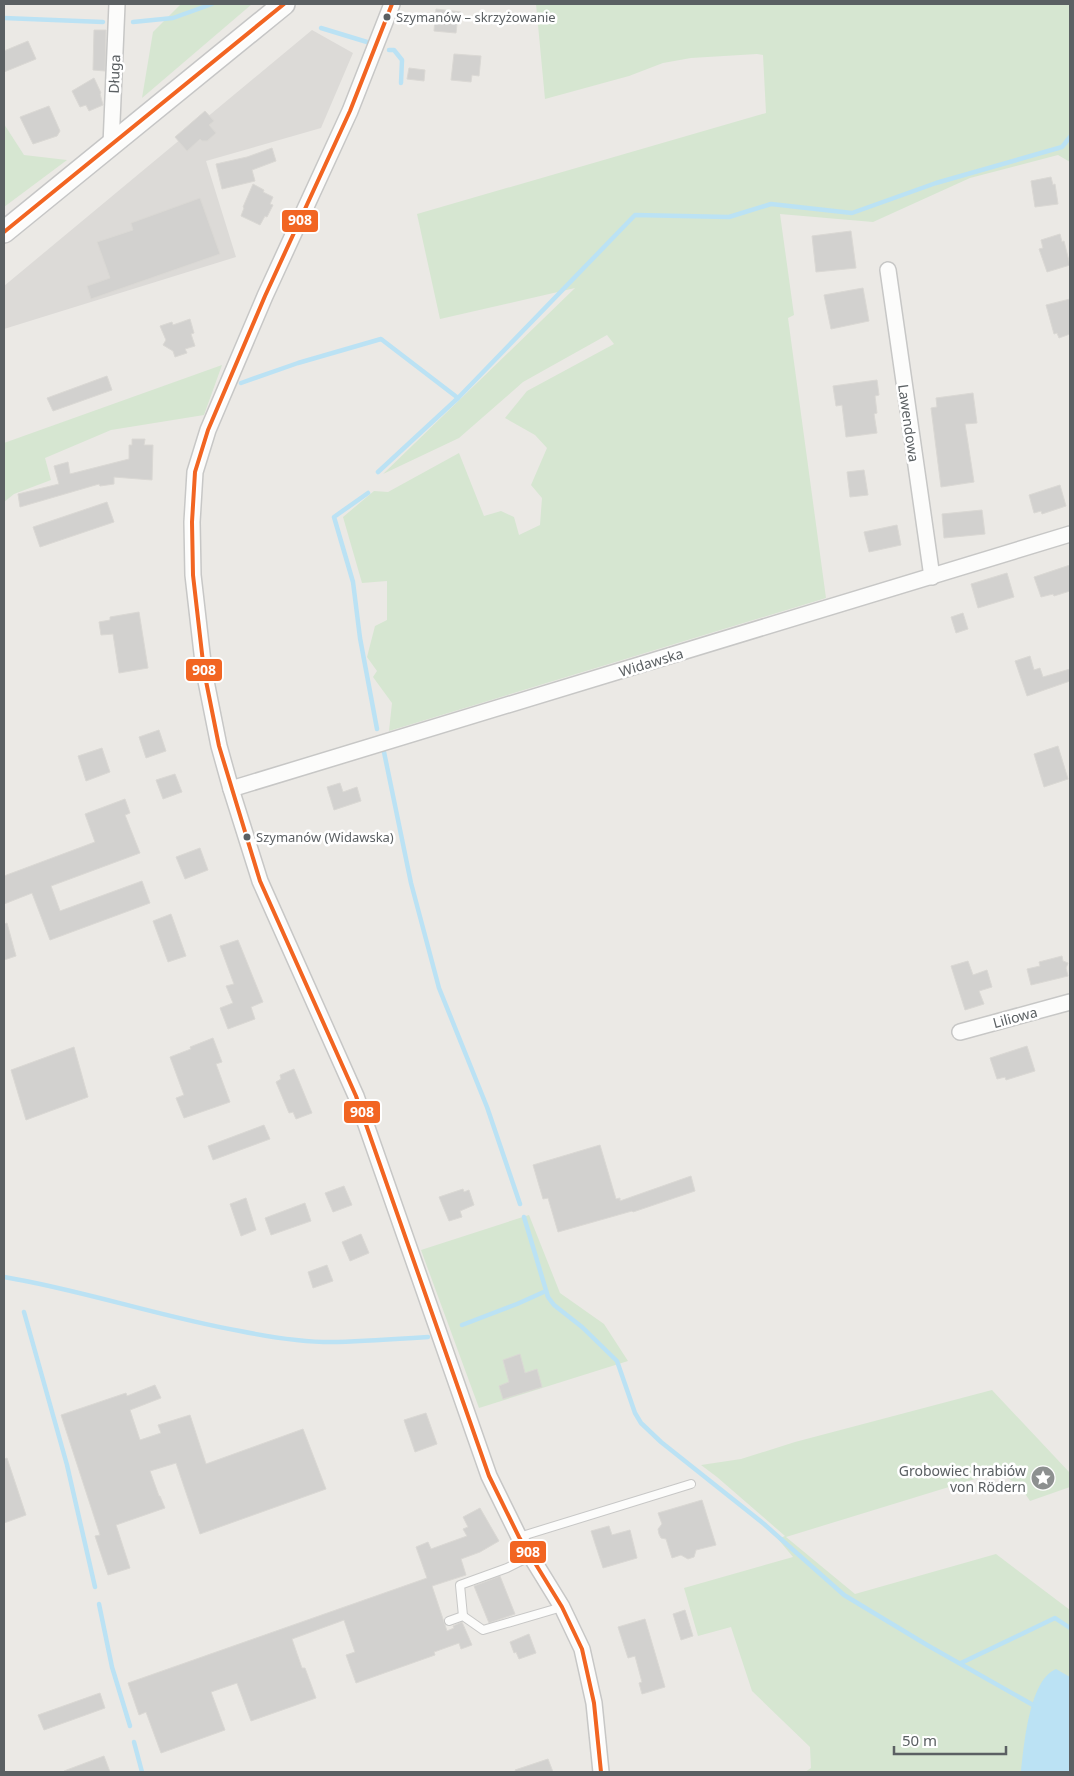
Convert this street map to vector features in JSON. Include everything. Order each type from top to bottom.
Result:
[{"type":"main road","points":[[4,232],[284,4]]},
{"type":"street","name":"Długa","points":[[111,145],[117,4]]},
{"type":"street","points":[[392,4],[350,111],[265,296],[208,430],[196,472],[192,522],[193,575],[204,670],[219,746],[260,881],[356,1096],[489,1476],[519,1537],[562,1607],[582,1649],[594,1703],[601,1772]]},
{"type":"street","name":"Lawendowa","points":[[888,270],[932,577]]},
{"type":"street","name":"Widawska","points":[[231,790],[1070,534]]},
{"type":"street","name":"Liliowa","points":[[960,1032],[1070,1002]]},
{"type":"lane","points":[[519,1537],[692,1484]]},
{"type":"lane","points":[[531,1556],[507,1568],[460,1585],[463,1616],[483,1630],[562,1607]]},
{"type":"lane","points":[[449,1621],[463,1616]]},
{"type":"shaded area","points":[[312,30],[353,53],[321,128],[206,161],[236,257],[4,329],[4,286]]},
{"type":"green space","points":[[181,4],[252,4],[142,98],[153,32]]},
{"type":"green space","points":[[536,4],[1070,4],[1070,162],[1058,155],[970,178],[873,222],[780,214],[794,315],[788,318],[826,598],[389,731],[392,703],[373,677],[377,671],[367,657],[375,626],[387,620],[387,581],[362,583],[343,517],[374,491],[388,492],[459,453],[484,516],[501,511],[514,517],[519,535],[540,525],[542,498],[531,485],[547,448],[535,435],[505,418],[527,391],[614,344],[607,335],[523,382],[459,438],[383,474],[575,288],[440,319],[417,214],[766,113],[763,55],[757,54],[691,58],[663,63],[629,76],[545,99]]},
{"type":"green space","points":[[4,124],[24,155],[67,160],[4,207]]},
{"type":"green space","points":[[222,365],[204,415],[111,430],[45,458],[51,480],[14,494],[4,502],[4,443]]},
{"type":"green space","points":[[529,1215],[560,1293],[604,1324],[628,1361],[479,1408],[421,1250]]},
{"type":"green space","points":[[992,1390],[1070,1473],[1070,1487],[1030,1501],[1024,1492],[1001,1471],[786,1537],[855,1594],[996,1554],[1070,1610],[1070,1772],[805,1772],[811,1768],[810,1747],[752,1691],[731,1627],[698,1636],[684,1588],[793,1557],[778,1539],[785,1536],[701,1465],[741,1459],[795,1442]]},
{"type":"water","points":[[1056,1669],[1070,1677],[1070,1772],[1021,1772],[1026,1731],[1034,1700],[1047,1676]]},
{"type":"building","points":[[436,9],[461,12],[460,24],[457,24],[456,33],[434,31]]},
{"type":"building","points":[[94,30],[106,30],[105,71],[93,70]]},
{"type":"building","points":[[28,41],[36,59],[4,72],[4,51]]},
{"type":"building","points":[[454,54],[481,56],[479,76],[472,75],[471,82],[451,80]]},
{"type":"building","points":[[409,68],[425,70],[424,81],[407,79]]},
{"type":"building","points":[[94,78],[101,93],[103,105],[89,111],[86,105],[80,107],[72,91]]},
{"type":"building","points":[[49,106],[60,131],[57,136],[33,144],[20,117]]},
{"type":"building","points":[[205,111],[214,121],[209,125],[216,133],[207,141],[200,139],[187,151],[175,137]]},
{"type":"building","points":[[272,148],[276,161],[252,170],[255,181],[222,189],[216,164],[247,157]]},
{"type":"building","points":[[1051,177],[1053,185],[1055,184],[1058,204],[1035,207],[1031,181]]},
{"type":"building","points":[[253,184],[273,197],[270,204],[273,205],[267,217],[265,216],[260,225],[241,216]]},
{"type":"building","points":[[200,198],[220,254],[91,299],[87,286],[110,278],[97,242],[133,230],[131,223]]},
{"type":"building","points":[[851,231],[856,268],[816,272],[812,236]]},
{"type":"building","points":[[1060,234],[1062,242],[1064,241],[1070,265],[1047,272],[1039,249],[1043,248],[1041,240]]},
{"type":"building","points":[[863,288],[869,321],[831,329],[824,295]]},
{"type":"building","points":[[1070,299],[1070,334],[1059,338],[1057,333],[1054,334],[1046,305]]},
{"type":"building","points":[[190,319],[194,333],[191,334],[195,346],[185,349],[187,353],[175,357],[173,351],[163,345],[166,340],[160,326],[172,322],[173,325]]},
{"type":"building","points":[[107,376],[112,390],[53,411],[47,398]]},
{"type":"building","points":[[877,380],[879,395],[875,396],[877,413],[874,414],[877,433],[846,437],[842,405],[836,406],[833,386]]},
{"type":"building","points":[[973,393],[977,423],[965,424],[974,482],[941,487],[931,408],[937,407],[936,398]]},
{"type":"building","points":[[132,439],[145,439],[144,445],[153,445],[152,480],[114,477],[114,484],[100,486],[99,484],[20,507],[18,494],[59,484],[54,466],[68,462],[70,474],[129,459],[129,445],[132,445]]},
{"type":"building","points":[[864,470],[868,495],[850,497],[847,472]]},
{"type":"building","points":[[1060,485],[1066,506],[1042,514],[1041,511],[1034,513],[1029,495]]},
{"type":"building","points":[[107,502],[114,522],[40,547],[33,527]]},
{"type":"building","points":[[982,510],[985,534],[944,538],[942,514]]},
{"type":"building","points":[[897,525],[901,545],[869,552],[864,532]]},
{"type":"building","points":[[1070,565],[1070,591],[1054,596],[1053,594],[1041,597],[1034,577]]},
{"type":"building","points":[[1007,573],[1014,597],[978,608],[971,584]]},
{"type":"building","points":[[139,612],[148,668],[119,673],[113,634],[101,635],[99,622],[110,620],[110,617]]},
{"type":"building","points":[[963,613],[968,629],[956,633],[951,617]]},
{"type":"building","points":[[1030,656],[1034,670],[1040,668],[1043,677],[1070,669],[1070,681],[1027,696],[1015,661]]},
{"type":"building","points":[[159,730],[166,751],[146,758],[139,737]]},
{"type":"building","points":[[1058,746],[1068,779],[1044,787],[1034,754]]},
{"type":"building","points":[[102,748],[110,772],[86,781],[78,756]]},
{"type":"building","points":[[175,774],[182,792],[163,799],[156,780]]},
{"type":"building","points":[[340,783],[343,792],[357,787],[361,801],[334,810],[327,787]]},
{"type":"building","points":[[125,799],[130,813],[125,815],[140,853],[51,886],[60,911],[142,881],[150,903],[50,940],[32,893],[4,904],[4,876],[95,842],[85,814]]},
{"type":"building","points":[[200,848],[208,870],[185,879],[176,857]]},
{"type":"building","points":[[171,914],[186,956],[168,962],[153,921]]},
{"type":"building","points":[[7,923],[16,956],[4,960],[4,924]]},
{"type":"building","points":[[238,940],[263,1002],[251,1007],[255,1019],[228,1029],[220,1008],[233,1003],[226,986],[234,984],[220,946]]},
{"type":"building","points":[[1062,956],[1063,961],[1068,963],[1066,968],[1068,976],[1031,985],[1027,969],[1040,966],[1039,962]]},
{"type":"building","points":[[968,961],[973,975],[987,970],[992,987],[979,991],[984,1004],[965,1010],[951,966]]},
{"type":"building","points":[[213,1038],[222,1062],[216,1064],[230,1102],[184,1118],[176,1098],[184,1095],[170,1057]]},
{"type":"building","points":[[1027,1046],[1035,1071],[1006,1080],[1005,1077],[997,1079],[990,1058]]},
{"type":"building","points":[[74,1047],[88,1097],[26,1120],[11,1070]]},
{"type":"building","points":[[294,1069],[312,1113],[296,1119],[293,1112],[289,1113],[276,1082],[281,1079],[280,1075]]},
{"type":"building","points":[[264,1125],[270,1139],[213,1160],[208,1146]]},
{"type":"building","points":[[600,1145],[616,1199],[620,1198],[620,1201],[691,1176],[695,1191],[633,1212],[558,1232],[548,1198],[543,1199],[533,1165]]},
{"type":"building","points":[[344,1186],[352,1205],[333,1212],[325,1193]]},
{"type":"building","points":[[463,1189],[464,1192],[469,1190],[474,1205],[460,1211],[462,1217],[449,1221],[439,1197]]},
{"type":"building","points":[[246,1198],[256,1230],[241,1236],[230,1204]]},
{"type":"building","points":[[305,1203],[311,1221],[271,1235],[265,1218]]},
{"type":"building","points":[[361,1234],[369,1253],[350,1261],[342,1242]]},
{"type":"building","points":[[327,1265],[333,1281],[313,1288],[308,1272]]},
{"type":"building","points":[[520,1354],[525,1373],[537,1369],[542,1387],[503,1399],[499,1386],[509,1382],[503,1360]]},
{"type":"building","points":[[155,1385],[161,1398],[130,1410],[140,1440],[161,1433],[158,1425],[190,1415],[206,1464],[303,1429],[326,1489],[200,1534],[176,1463],[150,1471],[165,1508],[116,1525],[130,1568],[108,1575],[95,1536],[100,1535],[61,1415],[126,1393],[127,1396]]},
{"type":"building","points":[[426,1413],[437,1444],[415,1452],[404,1420]]},
{"type":"building","points":[[7,1458],[26,1515],[4,1523],[4,1459]]},
{"type":"building","points":[[702,1500],[716,1545],[696,1550],[694,1557],[688,1559],[681,1555],[672,1558],[666,1539],[661,1538],[659,1534],[658,1529],[662,1524],[658,1513]]},
{"type":"building","points":[[480,1508],[499,1541],[480,1552],[461,1559],[466,1575],[432,1586],[447,1631],[462,1622],[472,1645],[461,1649],[459,1643],[434,1652],[435,1655],[356,1683],[346,1655],[355,1652],[344,1620],[292,1639],[302,1668],[305,1668],[316,1698],[251,1721],[237,1683],[211,1692],[225,1730],[161,1753],[146,1712],[139,1715],[128,1683],[427,1578],[416,1547],[428,1542],[431,1549],[467,1536],[463,1529],[468,1527],[463,1517]]},
{"type":"building","points":[[609,1526],[612,1535],[630,1530],[637,1558],[603,1568],[591,1531]]},
{"type":"building","points":[[500,1576],[515,1614],[489,1623],[474,1586]]},
{"type":"building","points":[[685,1610],[693,1636],[681,1640],[673,1614]]},
{"type":"building","points":[[645,1619],[665,1687],[642,1694],[639,1683],[642,1682],[635,1656],[628,1658],[618,1627]]},
{"type":"building","points":[[529,1634],[536,1653],[519,1659],[516,1652],[514,1653],[510,1642]]},
{"type":"building","points":[[100,1693],[105,1708],[44,1730],[38,1715]]},
{"type":"building","points":[[104,1756],[110,1772],[64,1772],[64,1771]]},
{"type":"building","points":[[548,1759],[553,1772],[516,1772],[515,1770]]},
{"type":"waterway","points":[[133,22],[173,18],[212,4]]},
{"type":"waterway","points":[[4,18],[103,22]]},
{"type":"waterway","points":[[321,28],[367,42]]},
{"type":"waterway","points":[[389,50],[394,50],[402,60],[401,83]]},
{"type":"waterway","points":[[378,472],[458,398],[635,215],[729,217],[771,204],[852,213],[936,183],[1062,147],[1070,137]]},
{"type":"waterway","points":[[241,383],[298,363],[381,339],[458,398]]},
{"type":"waterway","points":[[368,493],[334,517],[353,582],[360,638],[377,729]]},
{"type":"waterway","points":[[384,752],[411,883],[439,988],[487,1107],[520,1204]]},
{"type":"waterway","points":[[524,1217],[548,1297],[554,1305],[582,1327],[617,1361],[635,1413],[641,1423],[661,1442],[764,1524],[844,1595],[1033,1705]]},
{"type":"waterway","points":[[4,1277],[34,1282],[210,1325],[301,1341],[360,1341],[428,1337]]},
{"type":"waterway","points":[[462,1325],[546,1291]]},
{"type":"waterway","points":[[24,1312],[67,1465],[95,1587]]},
{"type":"waterway","points":[[99,1604],[112,1667],[130,1726]]},
{"type":"waterway","points":[[961,1663],[1055,1618],[1070,1628]]},
{"type":"waterway","points":[[134,1742],[142,1772]]},
{"type":"transit line","name":"908","points":[[4,232],[284,4]]},
{"type":"transit line","name":"908","points":[[392,4],[350,111],[265,296],[208,430],[195,472],[192,522],[193,575],[204,671],[219,746],[260,881],[356,1096],[489,1476],[519,1537],[562,1607],[582,1649],[594,1703],[601,1772]]},
{"type":"place","name":"Szymanów – skrzyżowanie","points":[[387,17]]},
{"type":"place","name":"Szymanów (Widawska)","points":[[247,837]]},
{"type":"place","name":"Grobowiec hrabiów von Rödern","points":[[1043,1478]]}]
